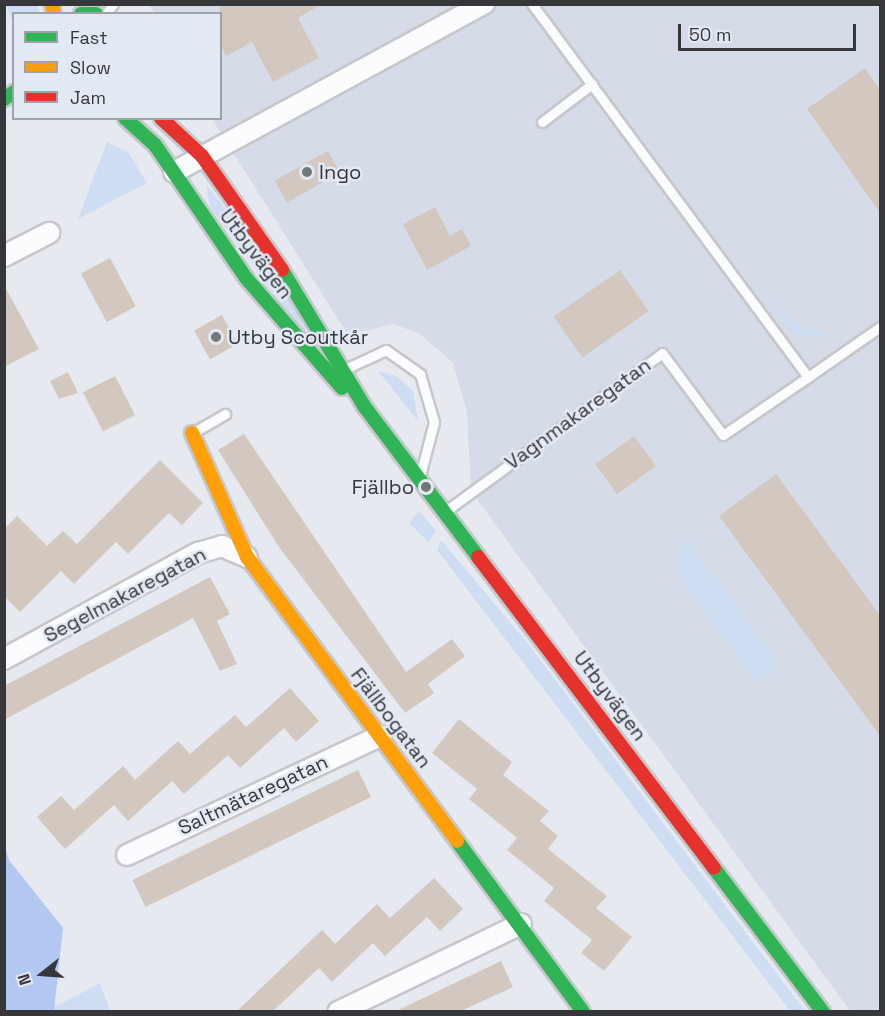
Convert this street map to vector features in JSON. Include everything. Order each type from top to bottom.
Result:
[{"type":"street","points":[[174,172],[484,4]]},
{"type":"street","name":"Utbyvägen","points":[[127,120],[174,172],[246,278],[330,378],[364,406]]},
{"type":"street","name":"Utbyvägen","points":[[163,120],[202,156],[309,309],[364,406],[823,1011]]},
{"type":"street","points":[[4,256],[50,232]]},
{"type":"street","name":"Fjällbogatan","points":[[192,433],[247,557],[521,924],[583,1011]]},
{"type":"street","name":"Segelmakaregatan","points":[[4,659],[198,553],[222,546],[247,557]]},
{"type":"street","name":"Saltmätaregatan","points":[[127,855],[380,736]]},
{"type":"street","points":[[338,1011],[521,924]]},
{"type":"lane","points":[[532,4],[808,377]]},
{"type":"lane","points":[[542,122],[592,84]]},
{"type":"lane","name":"Vagnmakaregatan","points":[[445,511],[662,353],[723,435],[880,327]]},
{"type":"lane","points":[[330,378],[386,350],[420,374],[434,422],[420,477]]},
{"type":"lane","points":[[192,433],[225,414]]},
{"type":"shaded area","points":[[6,5],[38,5],[39,12],[12,12],[12,20]]},
{"type":"shaded area","points":[[148,5],[880,5],[880,1011],[850,1011],[471,491],[467,412],[453,363],[420,334],[394,324],[348,335],[213,120],[222,120],[222,12],[154,12]]},
{"type":"shaded area","points":[[107,142],[128,152],[147,183],[78,219]]},
{"type":"shaded area","points":[[206,184],[283,282],[316,352],[210,207]]},
{"type":"shaded area","points":[[760,287],[787,316],[804,327],[827,332],[826,338],[795,333]]},
{"type":"shaded area","points":[[378,371],[396,376],[413,391],[418,421]]},
{"type":"shaded area","points":[[419,511],[436,531],[428,542],[409,523]]},
{"type":"shaded area","points":[[441,540],[529,645],[805,1011],[790,1011],[437,550]]},
{"type":"shaded area","points":[[688,541],[774,656],[775,669],[755,683],[678,573],[678,551]]},
{"type":"shaded area","points":[[4,844],[9,860],[63,928],[54,1011],[5,1011]]},
{"type":"shaded area","points":[[100,983],[110,1011],[53,1012],[51,1009]]},
{"type":"building","points":[[220,4],[322,4],[298,18],[319,58],[273,82],[252,42],[226,56],[222,49],[222,12],[220,12]]},
{"type":"building","points":[[865,68],[880,90],[880,213],[807,109]]},
{"type":"building","points":[[328,151],[340,173],[287,202],[275,181]]},
{"type":"building","points":[[435,207],[450,236],[462,229],[471,246],[427,270],[403,224]]},
{"type":"building","points":[[110,258],[136,307],[107,322],[81,273]]},
{"type":"building","points":[[620,270],[649,311],[582,357],[554,316]]},
{"type":"building","points":[[4,285],[39,349],[4,367]]},
{"type":"building","name":"Utby Scoutkår","points":[[222,315],[238,344],[210,359],[194,331]]},
{"type":"building","points":[[68,372],[78,393],[59,399],[50,381]]},
{"type":"building","points":[[115,376],[135,415],[103,432],[83,392]]},
{"type":"building","points":[[244,434],[406,672],[452,639],[465,656],[428,684],[434,693],[405,713],[279,547],[218,450]]},
{"type":"building","points":[[634,436],[656,466],[617,494],[595,464]]},
{"type":"building","points":[[160,460],[203,503],[182,525],[169,513],[128,554],[116,542],[74,584],[61,571],[20,612],[4,596],[4,529],[17,516],[47,546],[63,531],[77,544]]},
{"type":"building","points":[[776,474],[880,615],[880,736],[719,516]]},
{"type":"building","points":[[210,577],[230,614],[217,621],[237,664],[220,671],[193,618],[4,720],[4,686]]},
{"type":"building","points":[[290,688],[319,721],[296,742],[284,728],[240,768],[228,755],[184,794],[172,781],[128,821],[114,805],[65,849],[37,817],[61,796],[74,810],[123,766],[135,780],[178,741],[190,754],[235,715],[246,727]]},
{"type":"building","points":[[459,719],[512,762],[503,775],[549,811],[540,821],[558,836],[548,849],[607,896],[596,908],[632,937],[604,971],[581,953],[592,940],[544,901],[554,888],[507,850],[517,838],[469,799],[477,789],[432,753]]},
{"type":"building","points":[[358,770],[371,797],[146,907],[132,880]]},
{"type":"building","points":[[434,878],[463,909],[440,931],[427,917],[385,956],[373,943],[332,982],[319,968],[273,1011],[237,1011],[322,930],[335,944],[377,904],[390,918]]},
{"type":"building","points":[[501,961],[513,987],[461,1011],[396,1011]]},
{"type":"traffic: fast","points":[[4,99],[12,93]]},
{"type":"traffic: fast","points":[[127,120],[155,145],[246,278],[342,388]]},
{"type":"traffic: fast","points":[[282,270],[364,406],[478,557]]},
{"type":"traffic: fast","points":[[457,841],[583,1012]]},
{"type":"traffic: fast","points":[[714,868],[823,1012]]},
{"type":"traffic: slow","points":[[52,4],[54,12]]},
{"type":"traffic: slow","points":[[192,433],[247,557],[457,841]]},
{"type":"traffic: jam","points":[[163,120],[202,156],[282,270]]},
{"type":"traffic: jam","points":[[478,557],[714,868]]},
{"type":"place","name":"Ingo","points":[[307,172]]},
{"type":"place","name":"Utby Scoutkår","points":[[216,337]]},
{"type":"place","name":"Fjällbo","points":[[426,487]]}]
